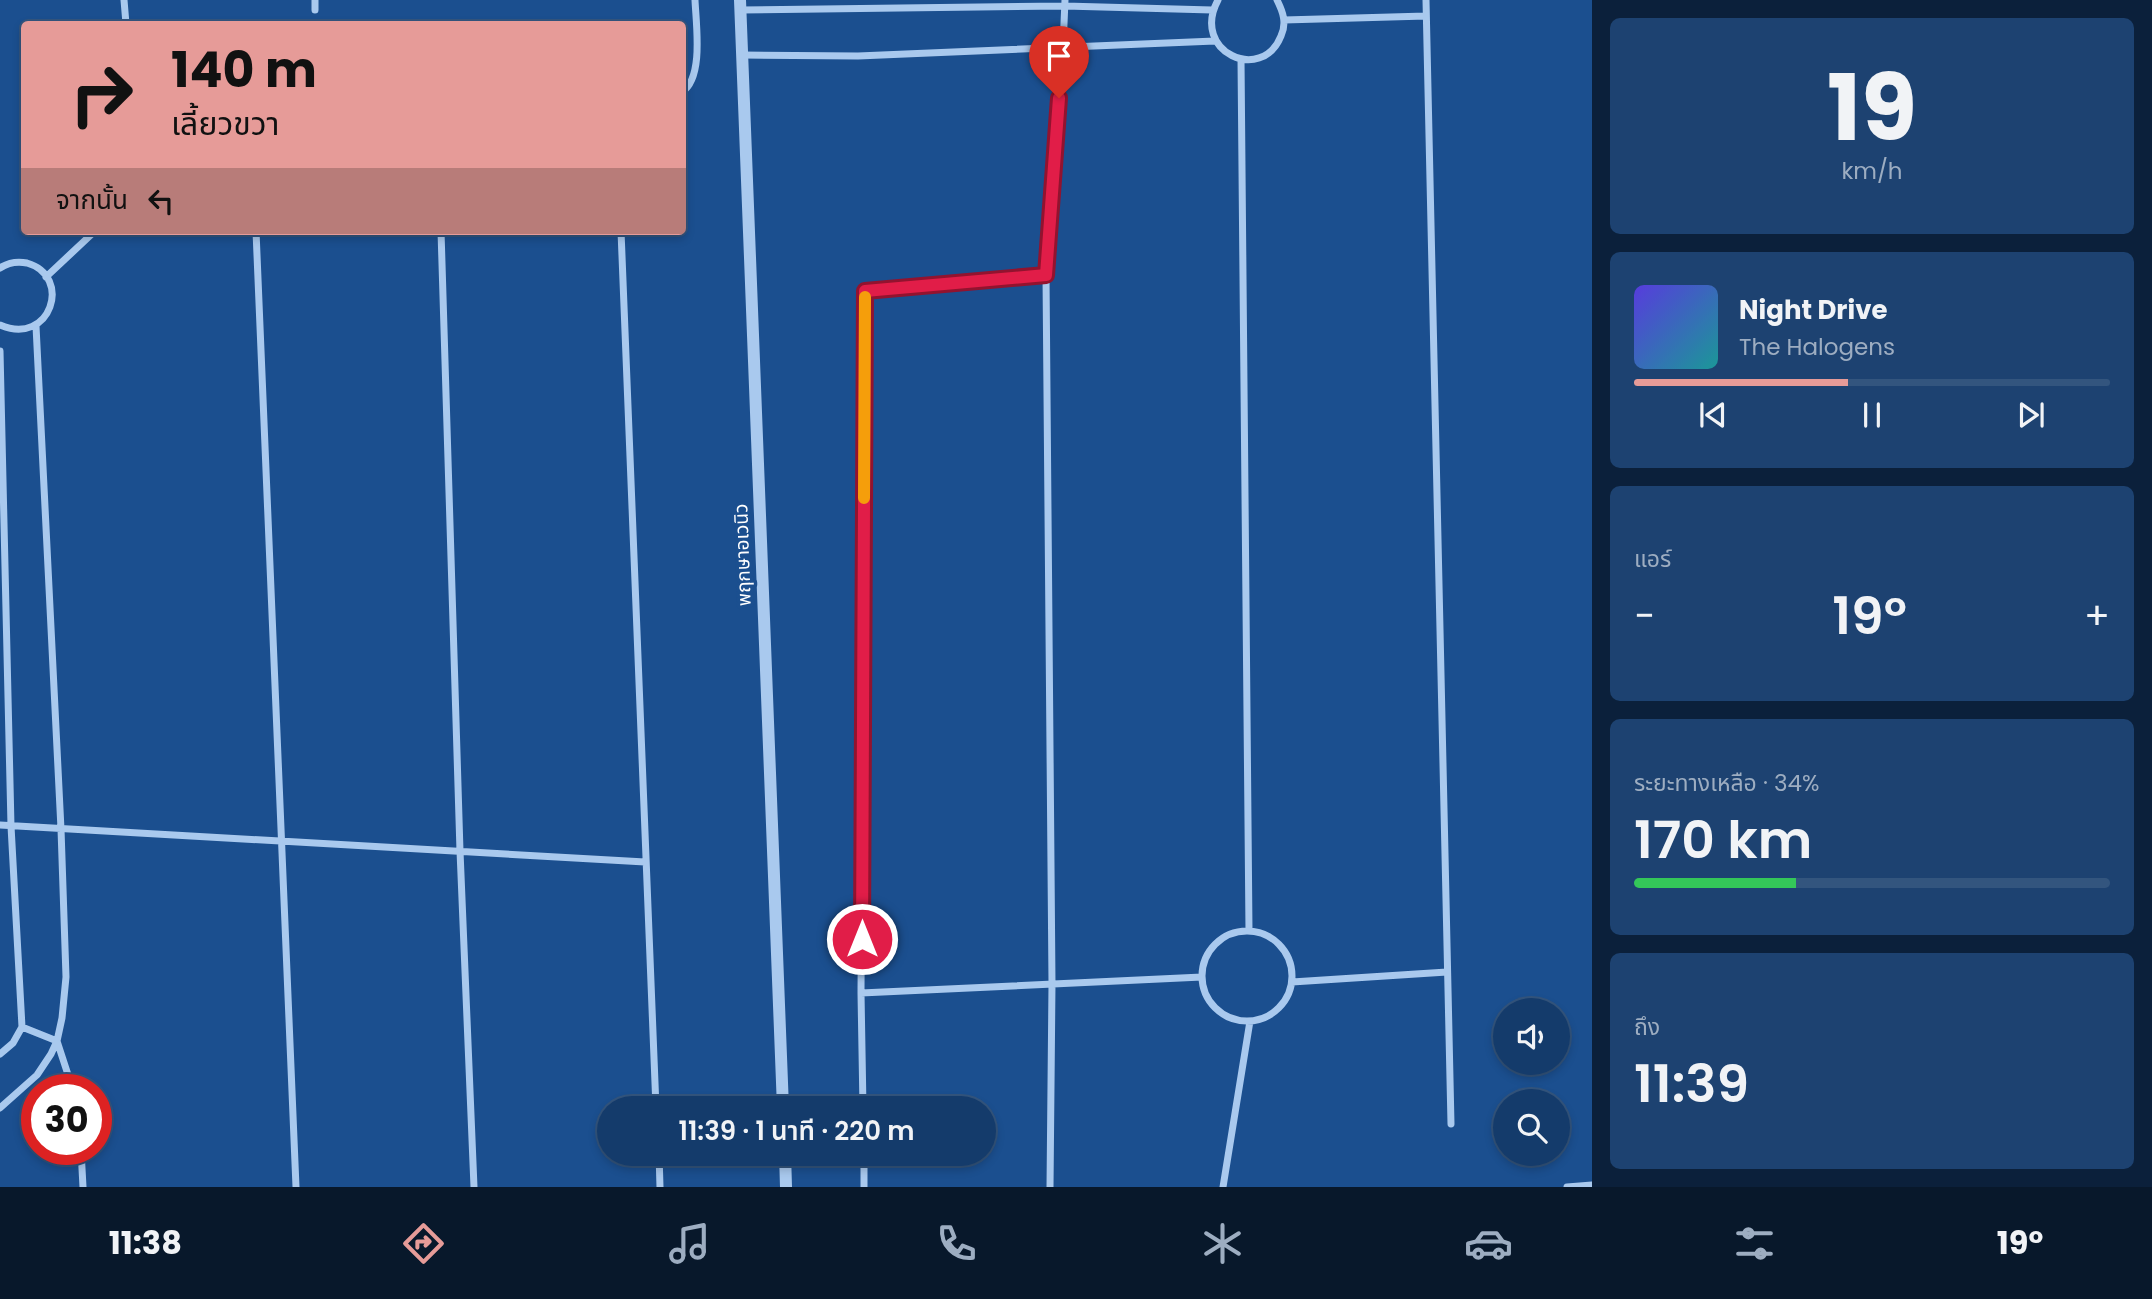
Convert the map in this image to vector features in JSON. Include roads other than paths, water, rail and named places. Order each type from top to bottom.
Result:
[{"type":"street","points":[[124,0],[126,21]]},
{"type":"street","points":[[314,0],[315,10]]},
{"type":"street","points":[[686,90],[695,76],[695,0]]},
{"type":"street","points":[[1218,0],[1212,10],[1211,31],[1215,41],[1222,49],[1241,59],[1251,60],[1272,51],[1283,31],[1284,20],[1277,0]]},
{"type":"street","points":[[1426,0],[1451,1124]]},
{"type":"street","points":[[740,5],[1065,3],[1212,10]]},
{"type":"street","points":[[1050,1187],[1052,984],[1046,275],[1065,3]]},
{"type":"street","name":"พฤกษาอเวนิว","points":[[740,5],[783,1096]]},
{"type":"street","points":[[1284,20],[1426,16]]},
{"type":"street","points":[[743,55],[858,56],[1215,41]]},
{"type":"street","points":[[1241,59],[1249,930]]},
{"type":"street","points":[[46,277],[91,235]]},
{"type":"street","points":[[256,235],[296,1187]]},
{"type":"street","points":[[441,235],[460,851],[474,1187]]},
{"type":"street","points":[[621,235],[655,1096]]},
{"type":"street","points":[[0,268],[7,263],[19,261],[31,265],[42,271],[52,294],[51,306],[45,318],[36,326],[11,330],[0,325]]},
{"type":"street","points":[[863,1096],[865,291],[1046,275]]},
{"type":"street","points":[[0,1108],[37,1075],[57,1041],[66,977],[36,326]]},
{"type":"street","points":[[0,351],[11,825],[22,1027],[13,1043],[0,1054]]},
{"type":"street","points":[[0,825],[645,862]]},
{"type":"street","points":[[1249,930],[1264,934],[1277,942],[1292,968],[1292,982],[1287,997],[1278,1010],[1265,1018],[1250,1021],[1236,1020],[1223,1014],[1212,1004],[1205,992],[1202,977],[1204,963],[1211,949],[1221,939],[1249,930]]},
{"type":"street","points":[[1292,982],[1447,972]]},
{"type":"street","points":[[861,993],[1202,977]]},
{"type":"street","points":[[1223,1187],[1250,1021]]},
{"type":"street","points":[[22,1027],[57,1041]]},
{"type":"street","points":[[57,1041],[68,1074]]},
{"type":"street","points":[[82,1165],[83,1187]]},
{"type":"street","points":[[659,1166],[660,1187]]},
{"type":"street","points":[[785,1166],[786,1187]]},
{"type":"street","points":[[864,1166],[864,1187]]},
{"type":"street","points":[[1567,1187],[1592,1185]]}]
